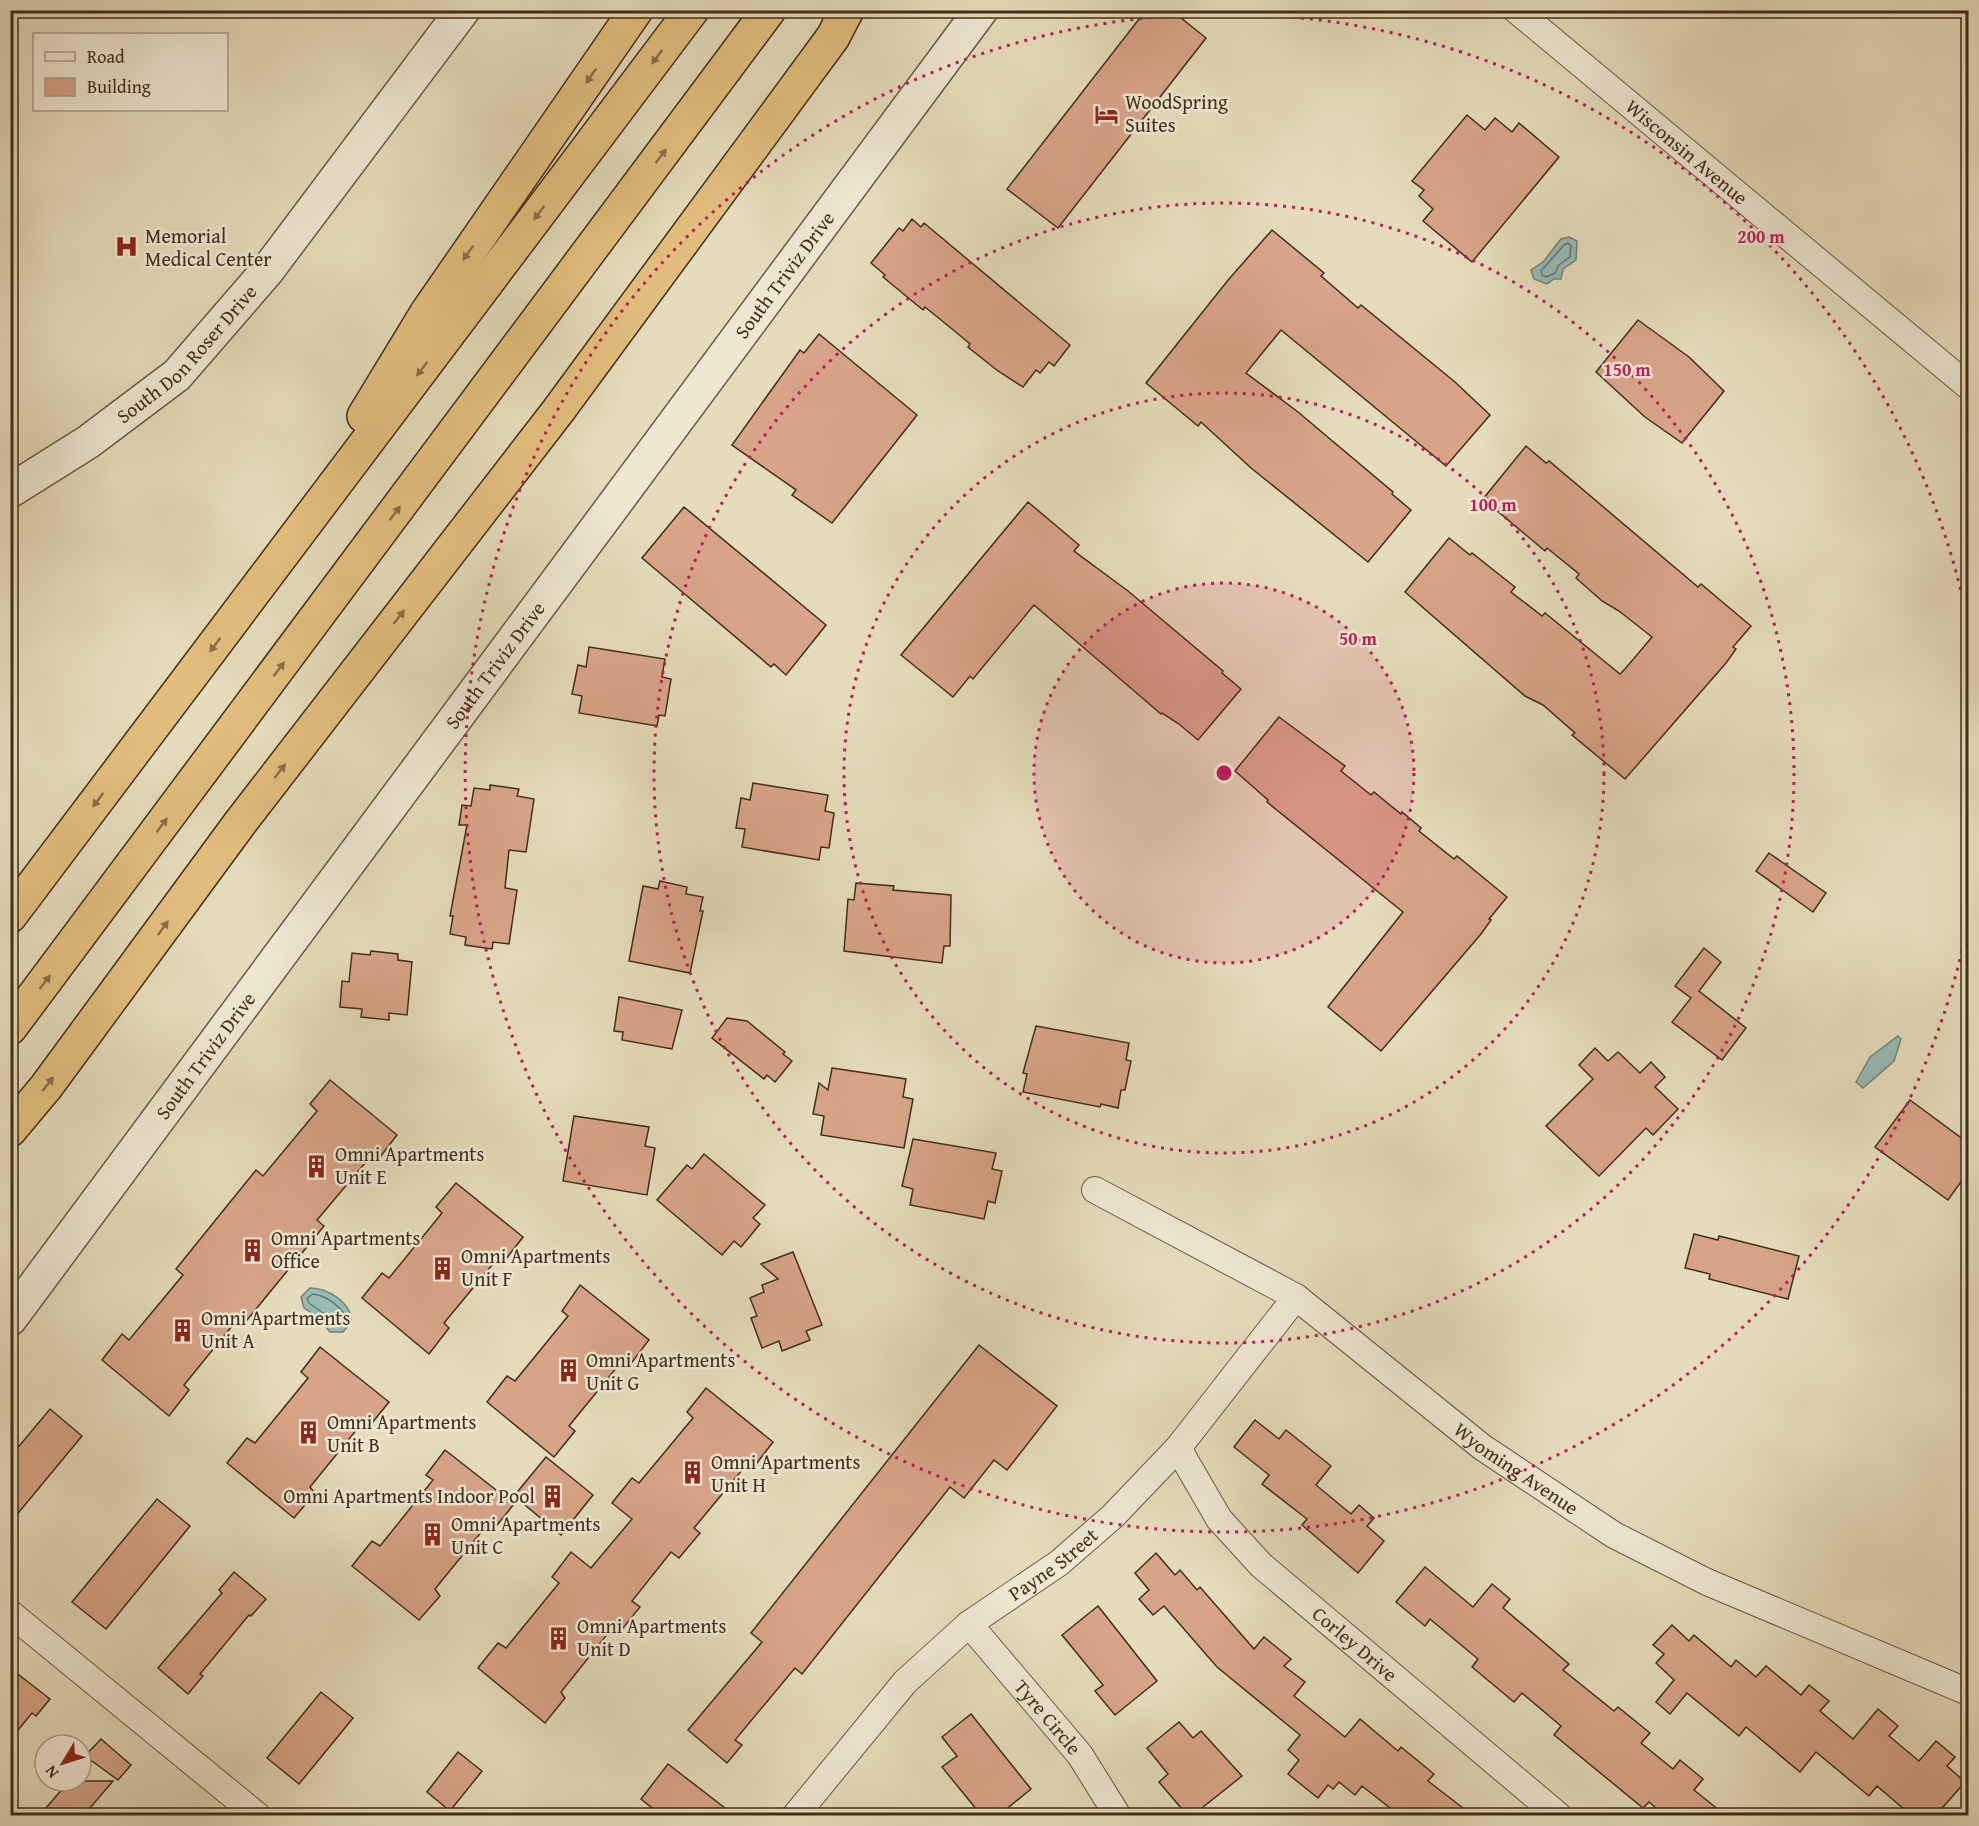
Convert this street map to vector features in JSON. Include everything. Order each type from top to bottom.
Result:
[{"type":"highway","points":[[263,581],[426,314],[636,10]]},
{"type":"highway","points":[[10,916],[692,10]]},
{"type":"highway","points":[[10,1028],[769,10]]},
{"type":"highway","points":[[10,1130],[46,1087],[240,823],[558,411],[840,24],[863,10]]},
{"type":"street","name":"South Don Roser Drive","points":[[10,491],[88,442],[177,375],[267,271],[463,10]]},
{"type":"street","name":"South Triviz Drive","points":[[10,1319],[981,10]]},
{"type":"street","name":"Wisconsin Avenue","points":[[1516,10],[1968,386]]},
{"type":"street","name":"Wyoming Avenue","points":[[1095,1191],[1296,1297],[1482,1447],[1614,1535],[1707,1582],[1968,1692]]},
{"type":"street","name":"Payne Street","points":[[795,1815],[905,1682],[969,1624],[1059,1563],[1113,1516],[1178,1448],[1296,1297]]},
{"type":"street","name":"Corley Drive","points":[[1178,1448],[1219,1519],[1261,1565],[1559,1815]]},
{"type":"street","points":[[10,1613],[258,1815]]},
{"type":"street","name":"Tyre Circle","points":[[969,1624],[1080,1755],[1118,1815]]},
{"type":"water","points":[[1569,237],[1577,241],[1576,260],[1563,269],[1561,279],[1554,279],[1547,284],[1534,279],[1531,270],[1543,262],[1561,239]]},
{"type":"water","points":[[1898,1036],[1901,1039],[1894,1061],[1863,1088],[1856,1082],[1870,1057]]},
{"type":"water","points":[[310,1288],[331,1294],[348,1309],[351,1322],[343,1332],[330,1332],[319,1318],[304,1308],[301,1297]]},
{"type":"building","name":"WoodSpring Suites","points":[[1146,10],[1171,10],[1206,38],[1058,228],[1007,189]]},
{"type":"building","points":[[1467,115],[1485,130],[1495,118],[1512,132],[1519,123],[1559,157],[1472,262],[1423,221],[1433,209],[1419,196],[1424,190],[1412,181]]},
{"type":"building","points":[[912,219],[921,227],[924,223],[1070,345],[1054,366],[1049,362],[1040,373],[1036,370],[1023,387],[998,371],[968,347],[970,344],[957,333],[925,307],[923,310],[883,277],[885,275],[871,263],[899,228],[903,231]]},
{"type":"building","points":[[1272,230],[1324,273],[1321,276],[1358,308],[1361,305],[1455,382],[1490,415],[1446,466],[1281,330],[1246,373],[1298,412],[1393,492],[1392,494],[1411,510],[1368,562],[1251,468],[1201,422],[1198,426],[1146,383],[1229,279]]},
{"type":"building","points":[[1638,320],[1689,357],[1724,391],[1682,443],[1645,417],[1596,372]]},
{"type":"building","points":[[819,334],[917,415],[832,523],[792,495],[796,490],[732,445],[800,350],[804,353]]},
{"type":"building","points":[[1526,446],[1546,463],[1549,461],[1698,587],[1701,584],[1751,626],[1733,647],[1736,649],[1726,663],[1625,779],[1572,735],[1575,733],[1543,705],[1525,696],[1405,592],[1449,538],[1515,587],[1511,592],[1542,616],[1545,613],[1620,674],[1652,637],[1619,611],[1602,601],[1576,578],[1579,574],[1547,548],[1545,551],[1483,499]]},
{"type":"building","points":[[1028,502],[1079,545],[1074,551],[1128,591],[1223,671],[1222,673],[1241,689],[1198,740],[1179,724],[1161,714],[1034,605],[973,679],[970,676],[953,697],[901,655]]},
{"type":"building","points":[[684,507],[826,625],[786,675],[774,664],[771,667],[642,558]]},
{"type":"building","points":[[589,647],[665,659],[662,677],[671,679],[665,716],[659,715],[657,726],[579,713],[582,696],[572,694],[578,665],[586,667]]},
{"type":"building","points":[[1279,717],[1345,766],[1341,771],[1371,795],[1374,792],[1401,814],[1402,812],[1421,828],[1419,831],[1454,859],[1457,856],[1507,897],[1489,919],[1491,920],[1481,934],[1381,1051],[1328,1007],[1403,912],[1267,802],[1268,800],[1235,771]]},
{"type":"building","points":[[753,783],[828,795],[825,811],[834,813],[829,848],[821,847],[819,860],[742,847],[745,829],[736,828],[741,798],[750,800]]},
{"type":"building","points":[[490,785],[519,789],[517,796],[534,799],[526,852],[509,850],[505,888],[517,890],[509,944],[493,942],[492,949],[465,945],[466,937],[450,934],[453,916],[450,916],[467,825],[459,825],[462,805],[471,806],[474,788],[490,790]]},
{"type":"building","points":[[1769,853],[1826,893],[1813,912],[1756,871]]},
{"type":"building","points":[[660,881],[687,887],[686,894],[703,897],[700,911],[703,911],[690,973],[629,961],[643,886],[658,889]]},
{"type":"building","points":[[856,883],[894,886],[893,890],[951,895],[950,946],[944,946],[942,963],[844,951],[848,899],[854,900]]},
{"type":"building","points":[[1704,948],[1721,962],[1699,991],[1746,1028],[1722,1060],[1672,1022],[1691,998],[1675,986]]},
{"type":"building","points":[[371,951],[398,954],[398,960],[412,962],[407,1015],[389,1013],[389,1020],[361,1017],[362,1009],[340,1007],[342,981],[349,982],[352,953],[370,955]]},
{"type":"building","points":[[619,997],[682,1010],[672,1049],[622,1040],[623,1032],[614,1031]]},
{"type":"building","points":[[727,1018],[747,1021],[785,1052],[783,1054],[792,1061],[775,1082],[767,1075],[764,1079],[712,1038]]},
{"type":"building","points":[[1036,1026],[1129,1043],[1126,1060],[1131,1061],[1125,1090],[1121,1090],[1118,1108],[1101,1104],[1100,1107],[1023,1092],[1027,1074],[1023,1073]]},
{"type":"building","points":[[1595,1048],[1608,1061],[1618,1052],[1640,1073],[1651,1062],[1665,1077],[1655,1087],[1678,1109],[1653,1135],[1646,1128],[1599,1176],[1546,1126],[1593,1079],[1579,1065]]},
{"type":"building","points":[[832,1068],[906,1079],[903,1097],[913,1099],[904,1148],[821,1135],[824,1116],[813,1114],[819,1083],[828,1090]]},
{"type":"building","points":[[330,1080],[397,1135],[377,1161],[371,1156],[317,1220],[324,1226],[243,1325],[237,1320],[184,1385],[189,1390],[169,1416],[102,1360],[122,1334],[129,1340],[183,1275],[176,1269],[256,1170],[263,1176],[317,1111],[310,1104]]},
{"type":"building","points":[[1910,1100],[1968,1143],[1968,1172],[1948,1200],[1875,1147]]},
{"type":"building","points":[[574,1116],[649,1127],[645,1146],[655,1148],[647,1195],[563,1181]]},
{"type":"building","points":[[913,1139],[996,1153],[992,1169],[1002,1171],[995,1203],[988,1201],[984,1219],[910,1205],[913,1189],[902,1186]]},
{"type":"building","points":[[704,1154],[765,1205],[753,1218],[760,1224],[741,1247],[734,1241],[722,1255],[657,1200],[687,1165],[692,1169]]},
{"type":"building","name":"Omni Apartments Unit F","points":[[456,1183],[523,1237],[502,1264],[497,1259],[444,1323],[449,1328],[429,1354],[362,1298],[382,1273],[389,1278],[442,1213],[436,1207]]},
{"type":"building","points":[[1694,1234],[1718,1240],[1719,1236],[1799,1256],[1788,1299],[1709,1279],[1710,1274],[1685,1268]]},
{"type":"building","points":[[793,1252],[822,1325],[806,1331],[810,1340],[782,1351],[779,1341],[762,1348],[751,1318],[757,1316],[750,1298],[764,1292],[762,1285],[778,1279],[761,1264]]},
{"type":"building","name":"Omni Apartments Unit G","points":[[580,1285],[649,1340],[629,1366],[622,1361],[569,1426],[575,1431],[554,1457],[487,1402],[507,1376],[515,1381],[568,1316],[562,1311]]},
{"type":"building","points":[[979,1345],[1057,1406],[1007,1470],[994,1460],[964,1498],[950,1487],[802,1674],[795,1668],[735,1740],[742,1745],[727,1763],[688,1730],[762,1642],[751,1633]]},
{"type":"building","name":"Omni Apartments Unit B","points":[[320,1347],[389,1402],[368,1428],[362,1423],[310,1487],[315,1493],[294,1518],[227,1463],[247,1438],[255,1443],[308,1378],[301,1372]]},
{"type":"building","points":[[706,1388],[773,1442],[753,1468],[747,1464],[694,1528],[700,1533],[679,1558],[671,1552],[632,1601],[640,1607],[619,1633],[613,1627],[561,1692],[565,1698],[545,1723],[478,1668],[498,1643],[506,1648],[559,1583],[552,1577],[571,1552],[591,1568],[632,1519],[612,1503],[632,1478],[639,1483],[693,1418],[687,1412]]},
{"type":"building","points":[[50,1409],[82,1436],[10,1523],[10,1457]]},
{"type":"building","points":[[1255,1420],[1279,1439],[1286,1430],[1331,1466],[1316,1485],[1351,1514],[1359,1505],[1374,1518],[1367,1526],[1384,1541],[1358,1573],[1302,1525],[1307,1519],[1262,1484],[1269,1475],[1234,1447]]},
{"type":"building","name":"Omni Apartments Unit C","points":[[445,1450],[514,1504],[493,1530],[487,1525],[435,1589],[440,1596],[419,1620],[352,1566],[372,1541],[380,1546],[433,1480],[426,1475]]},
{"type":"building","name":"Omni Apartments Indoor Pool","points":[[546,1457],[593,1495],[561,1535],[514,1496]]},
{"type":"building","points":[[157,1499],[190,1526],[106,1629],[72,1602]]},
{"type":"building","points":[[1156,1553],[1175,1575],[1180,1570],[1197,1590],[1200,1587],[1254,1649],[1264,1637],[1291,1659],[1284,1666],[1305,1682],[1294,1696],[1345,1737],[1360,1719],[1398,1751],[1401,1747],[1434,1774],[1428,1781],[1472,1815],[1399,1815],[1362,1786],[1355,1795],[1339,1782],[1333,1789],[1328,1785],[1318,1798],[1288,1774],[1299,1760],[1288,1750],[1300,1735],[1217,1667],[1164,1606],[1153,1615],[1139,1599],[1149,1590],[1135,1573]]},
{"type":"building","points":[[1425,1567],[1473,1607],[1492,1584],[1510,1599],[1503,1608],[1569,1664],[1563,1670],[1614,1711],[1618,1707],[1650,1733],[1641,1743],[1673,1769],[1680,1760],[1703,1779],[1694,1790],[1725,1815],[1664,1815],[1649,1802],[1643,1808],[1554,1735],[1561,1726],[1522,1693],[1514,1702],[1472,1667],[1478,1659],[1430,1619],[1425,1626],[1396,1602]]},
{"type":"building","points":[[234,1572],[266,1599],[251,1616],[249,1615],[200,1674],[203,1676],[188,1694],[158,1668],[222,1593],[219,1590]]},
{"type":"building","points":[[1098,1606],[1157,1681],[1115,1715],[1095,1691],[1103,1685],[1062,1635]]},
{"type":"building","points":[[1672,1625],[1689,1641],[1694,1635],[1731,1667],[1736,1660],[1756,1677],[1766,1666],[1801,1695],[1809,1685],[1829,1701],[1820,1711],[1853,1739],[1878,1709],[1898,1726],[1889,1736],[1919,1761],[1936,1741],[1955,1757],[1947,1766],[1965,1782],[1936,1815],[1911,1815],[1877,1786],[1869,1796],[1816,1752],[1800,1772],[1746,1727],[1739,1736],[1687,1693],[1670,1714],[1656,1702],[1674,1680],[1656,1663],[1664,1654],[1653,1645]]},
{"type":"building","points":[[10,1668],[50,1699],[36,1716],[32,1713],[10,1740]]},
{"type":"building","points":[[321,1692],[353,1718],[299,1784],[267,1758]]},
{"type":"building","points":[[971,1714],[1031,1789],[999,1815],[981,1815],[942,1767],[957,1756],[942,1737]]},
{"type":"building","points":[[1179,1722],[1193,1738],[1201,1731],[1242,1776],[1193,1815],[1187,1815],[1159,1782],[1168,1774],[1147,1748]]},
{"type":"building","points":[[101,1739],[131,1765],[118,1780],[93,1762],[93,1748]]},
{"type":"building","points":[[458,1752],[482,1771],[450,1811],[427,1792]]},
{"type":"building","points":[[668,1764],[734,1815],[661,1815],[641,1799]]},
{"type":"building","points":[[93,1781],[113,1781],[84,1815],[40,1815],[59,1793],[93,1793]]},
{"type":"place","name":"WoodSpring Suites","points":[[1107,114]]},
{"type":"place","name":"Memorial Medical Center","points":[[127,247]]},
{"type":"place","name":"Omni Apartments Unit E","points":[[317,1166]]},
{"type":"place","name":"Omni Apartments Office","points":[[253,1250]]},
{"type":"place","name":"Omni Apartments Unit F","points":[[443,1268]]},
{"type":"place","name":"Omni Apartments Unit A","points":[[183,1330]]},
{"type":"place","name":"Omni Apartments Unit G","points":[[568,1371]]},
{"type":"place","name":"Omni Apartments Unit B","points":[[309,1433]]},
{"type":"place","name":"Omni Apartments Unit H","points":[[693,1473]]},
{"type":"place","name":"Omni Apartments Indoor Pool","points":[[553,1496]]},
{"type":"place","name":"Omni Apartments Unit C","points":[[433,1535]]},
{"type":"place","name":"Omni Apartments Unit D","points":[[559,1638]]}]
